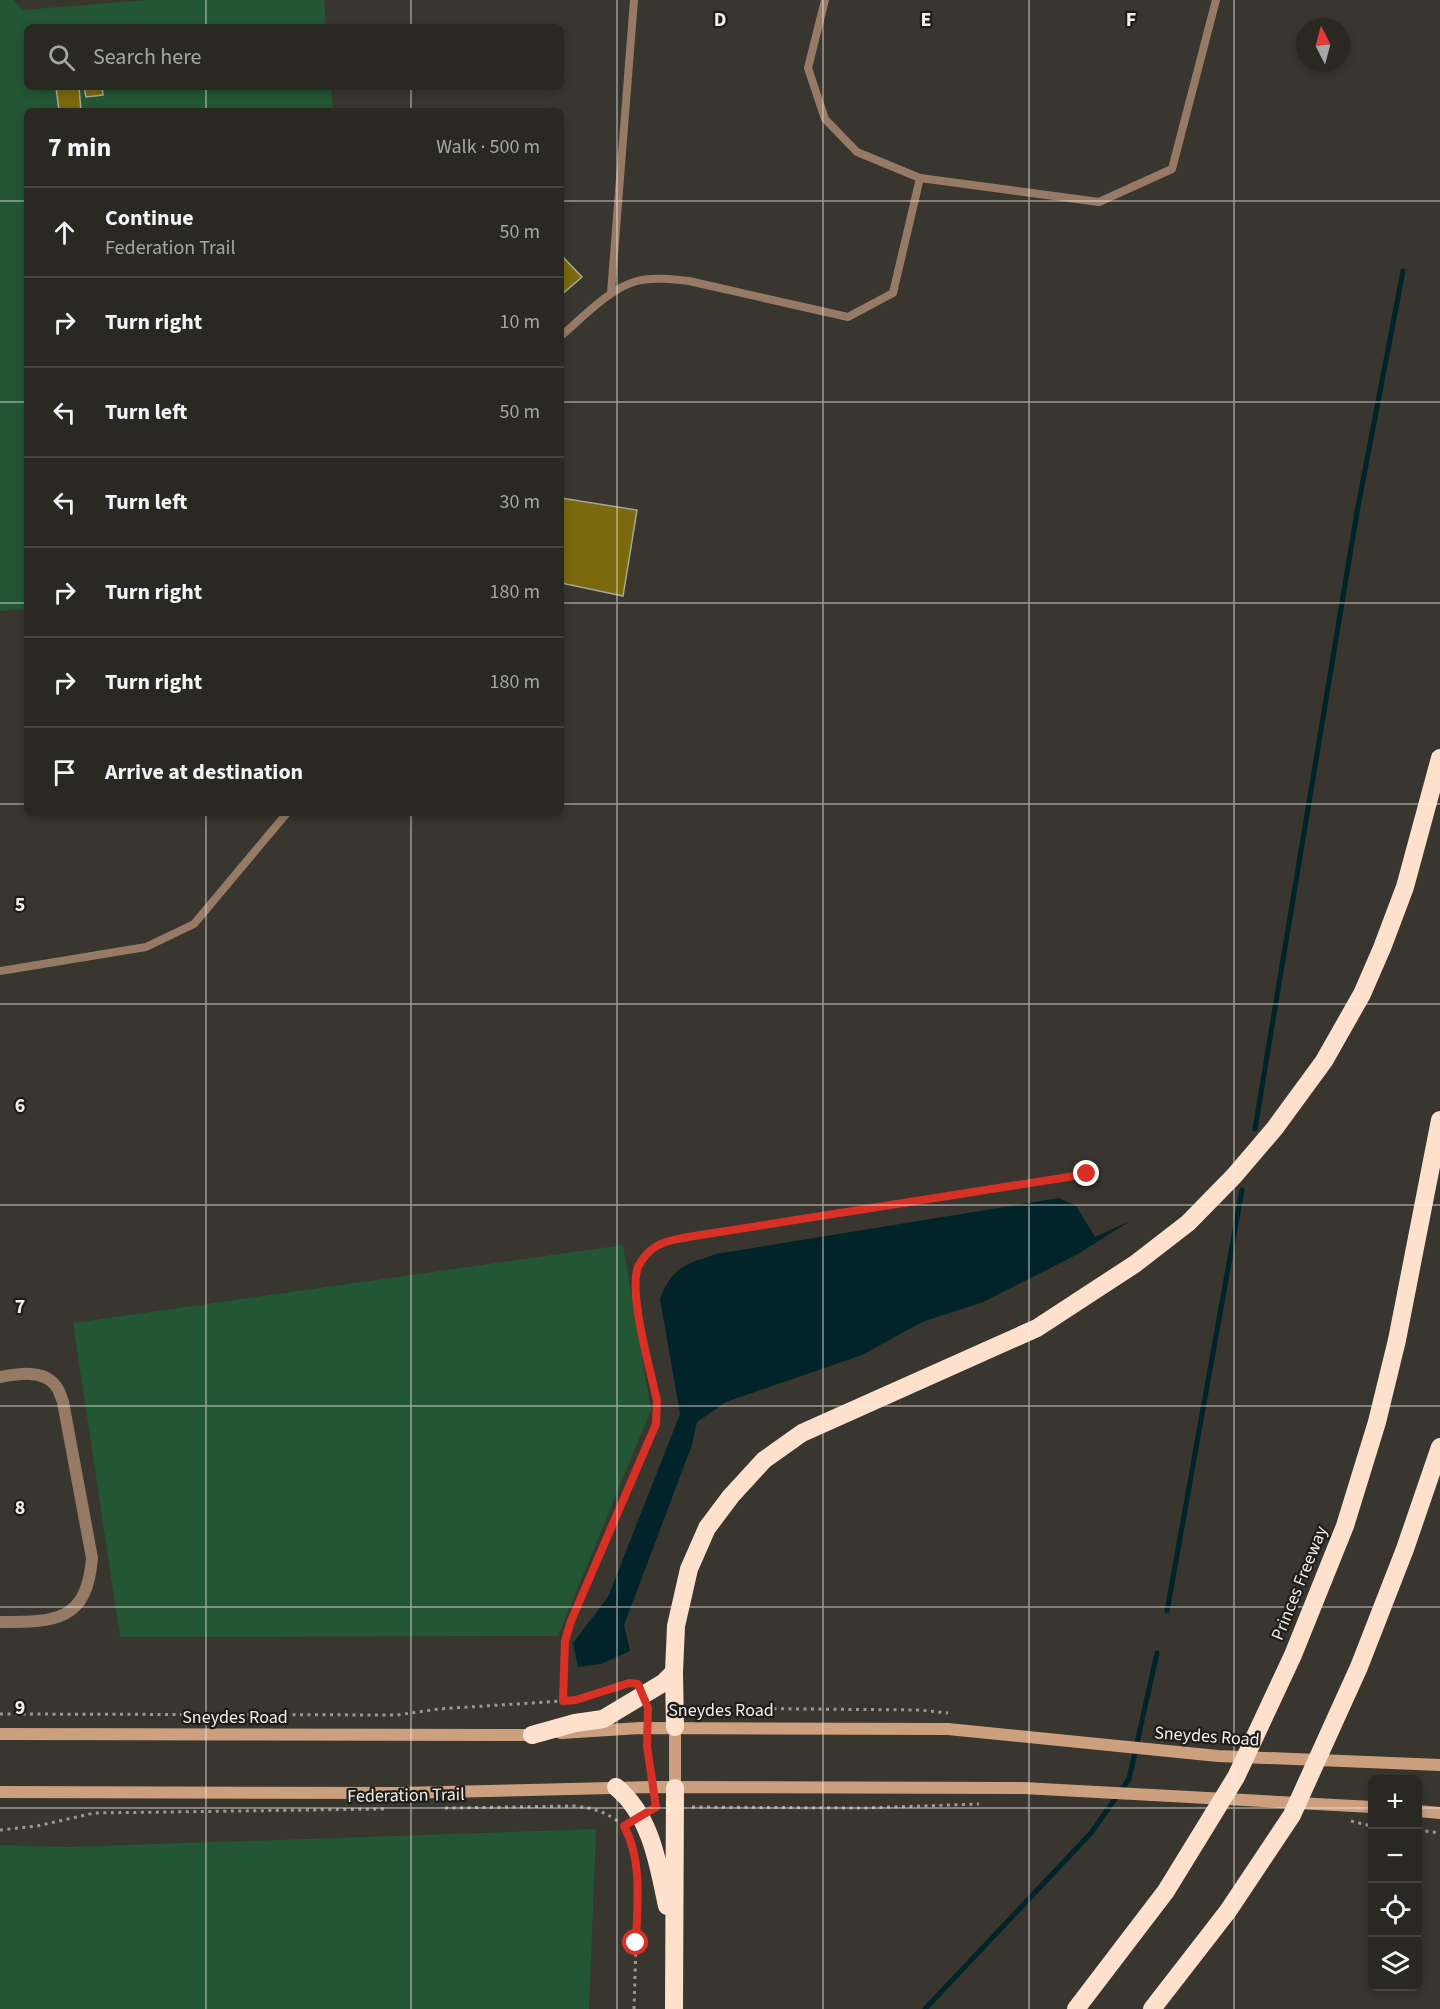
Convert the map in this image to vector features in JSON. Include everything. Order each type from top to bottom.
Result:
[{"type":"highway","points":[[675,1727],[676,1626],[689,1569],[707,1528],[731,1496],[764,1460],[802,1432],[1037,1328],[1094,1292],[1188,1223],[1234,1176],[1268,1136],[1324,1061],[1362,994],[1405,887],[1440,758]]},
{"type":"highway","name":"Princes Freeway","points":[[1076,2009],[1166,1891],[1236,1777],[1293,1655],[1345,1526],[1377,1422],[1397,1340],[1440,1120]]},
{"type":"highway","points":[[1152,2009],[1228,1911],[1292,1815],[1359,1667],[1405,1549],[1440,1447]]},
{"type":"highway","points":[[532,1735],[575,1723],[603,1719],[663,1683],[675,1672]]},
{"type":"highway","points":[[616,1787],[628,1797],[641,1816],[657,1859],[675,1949]]},
{"type":"highway","points":[[674,2009],[675,1788]]},
{"type":"main road","name":"Sneydes Road","points":[[0,1734],[532,1735],[675,1727],[948,1729],[1218,1756],[1440,1765]]},
{"type":"main road","points":[[675,1727],[675,1788]]},
{"type":"main road","points":[[0,1792],[400,1793],[616,1787],[1023,1788],[1368,1807]]},
{"type":"main road","points":[[1422,1811],[1440,1813]]},
{"type":"street","points":[[0,1377],[39,1374],[55,1384],[63,1402],[92,1558],[90,1578],[82,1600],[62,1617],[35,1622],[0,1622]]},
{"type":"lane","points":[[611,293],[634,0]]},
{"type":"lane","points":[[825,0],[808,68],[825,119],[857,152],[920,178],[1099,202],[1172,168],[1216,0]]},
{"type":"lane","points":[[564,333],[611,293],[637,281],[677,280],[848,317],[893,293],[920,178]]},
{"type":"lane","points":[[0,971],[146,948],[194,924],[284,816]]},
{"type":"path","points":[[563,1701],[565,1641],[571,1621],[656,1424],[657,1401],[637,1304],[635,1279],[638,1266],[647,1254],[659,1244],[688,1237],[1087,1174]]},
{"type":"path","points":[[0,1714],[397,1715],[439,1708],[576,1700],[629,1683],[638,1684],[643,1696]]},
{"type":"path","points":[[675,1708],[920,1710],[954,1714]]},
{"type":"path","points":[[647,1728],[652,1787]]},
{"type":"path","points":[[675,1807],[864,1808],[981,1804]]},
{"type":"path","name":"Federation Trail","points":[[434,1808],[574,1806],[592,1808],[610,1814],[624,1826]]},
{"type":"path","name":"Federation Trail","points":[[0,1830],[37,1826],[94,1813],[388,1809]]},
{"type":"path","points":[[628,1834],[624,1826],[641,1816]]},
{"type":"path","points":[[1422,1831],[1440,1833]]},
{"type":"path","points":[[634,2009],[637,1860],[635,1850]]},
{"type":"green space","points":[[0,0],[14,0],[22,10],[146,0],[324,0],[326,24],[24,24],[24,90],[331,90],[333,108],[24,108],[24,609],[0,611]]},
{"type":"green space","points":[[623,1245],[651,1410],[558,1636],[120,1637],[73,1323]]},
{"type":"green space","points":[[596,1829],[589,2009],[0,2009],[0,1845],[68,1847]]},
{"type":"water","points":[[1059,1198],[1076,1206],[1095,1237],[1130,1221],[1078,1254],[983,1302],[922,1322],[862,1355],[726,1402],[697,1422],[692,1445],[624,1625],[630,1651],[601,1664],[578,1667],[573,1643],[608,1597],[680,1414],[660,1299],[675,1273],[688,1264],[716,1254]]},
{"type":"building","points":[[56,90],[79,90],[81,108],[59,108]]},
{"type":"building","points":[[85,90],[102,90],[103,95],[86,97]]},
{"type":"building","points":[[564,258],[582,277],[564,292]]},
{"type":"building","points":[[564,498],[637,510],[623,596],[564,584]]},
{"type":"waterway","points":[[1255,1129],[1357,512],[1403,271]]},
{"type":"waterway","points":[[1167,1611],[1242,1190]]},
{"type":"waterway","points":[[925,2009],[1091,1833],[1129,1779],[1157,1653]]},
{"type":"route","points":[[636,1943],[637,1860],[633,1841],[624,1826],[656,1807],[647,1746],[648,1708],[638,1684],[629,1683],[576,1700],[563,1701],[565,1641],[571,1621],[656,1424],[658,1414],[637,1304],[635,1279],[638,1266],[659,1244],[688,1237],[1087,1174]]}]
